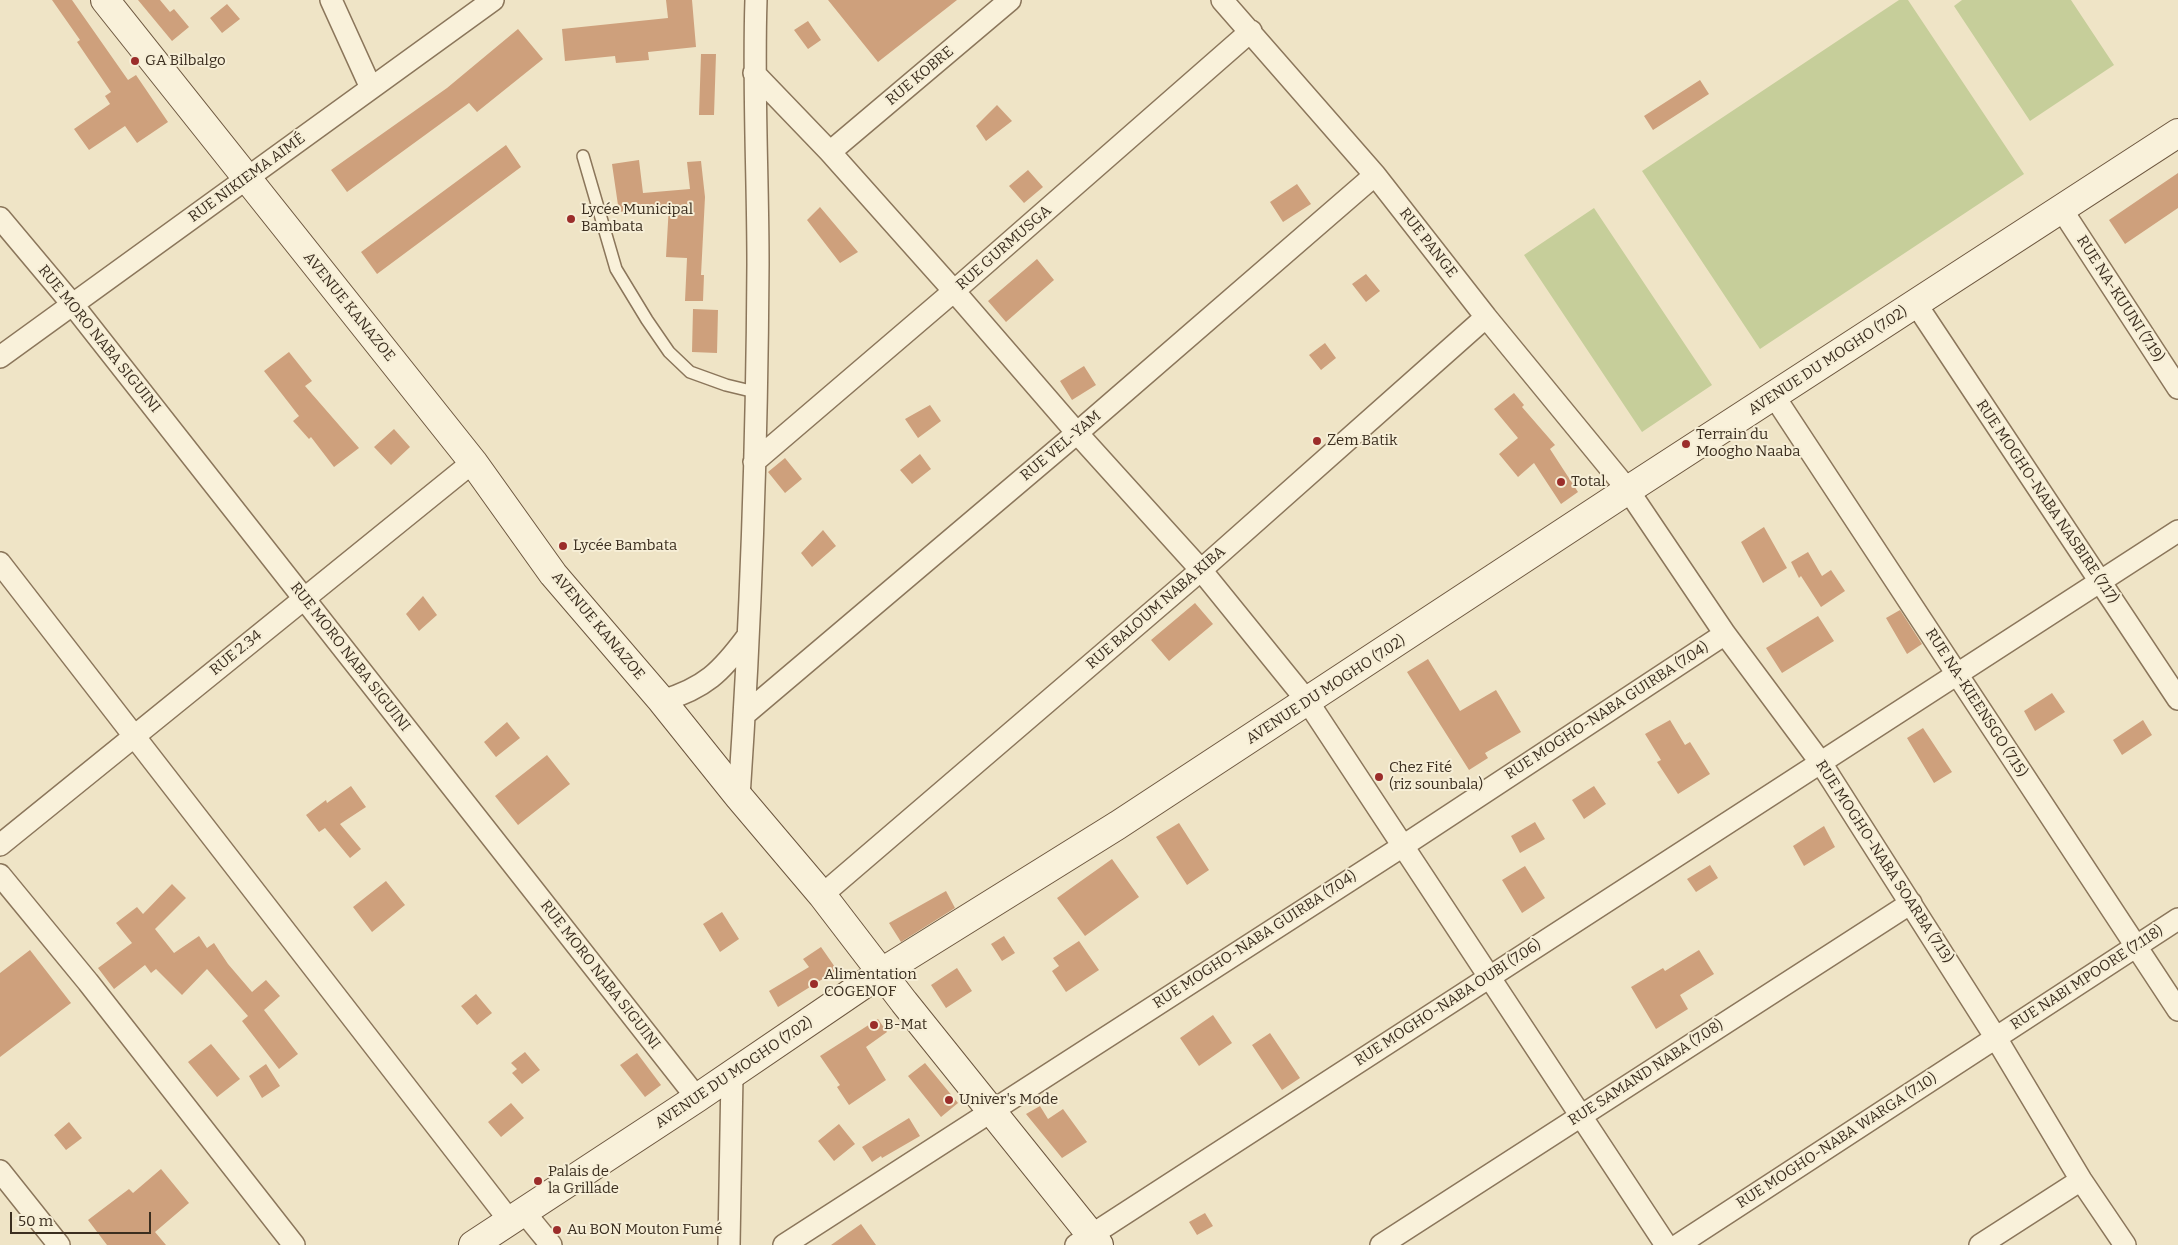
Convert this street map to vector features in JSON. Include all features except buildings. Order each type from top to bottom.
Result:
[{"type":"main road","name":"AVENUE KANAZOE","points":[[105,0],[473,462],[553,574],[662,701],[739,797],[822,895],[904,1002],[991,1110],[1088,1242]]},
{"type":"main road","name":"AVENUE DU MOGHO (7.02)","points":[[473,1245],[732,1075],[882,972],[1118,825],[1308,702],[1628,490],[2178,133]]},
{"type":"street","points":[[331,0],[371,88]]},
{"type":"street","name":"RUE NIKIEMA AIMÉ","points":[[0,357],[493,0]]},
{"type":"street","points":[[739,797],[754,462],[758,264],[754,73],[756,0]]},
{"type":"street","name":"RUE KOBRE","points":[[830,152],[1010,0]]},
{"type":"street","name":"RUE PANGE","points":[[1222,0],[1375,175],[1486,316],[1628,490]]},
{"type":"street","name":"RUE GURMUSGA","points":[[754,462],[954,291],[1251,31]]},
{"type":"street","points":[[754,73],[830,152],[1077,433],[1201,570],[1308,702],[1666,1245]]},
{"type":"street","name":"RUE VEL-YAM","points":[[744,714],[1077,433],[1375,175]]},
{"type":"street","name":"RUE NA-KUUNI (7.19)","points":[[2062,210],[2178,388]]},
{"type":"street","name":"RUE MORO NABA SIGUINI","points":[[0,218],[72,305],[697,1098]]},
{"type":"street","name":"RUE MOGHO-NABA NASBIRE (7.17)","points":[[1916,304],[2178,699]]},
{"type":"street","name":"RUE BALOUM NABA KIBA","points":[[822,895],[1201,570],[1486,316]]},
{"type":"street","name":"RUE NA-KIEENSGO (7.15)","points":[[1774,396],[2178,1010]]},
{"type":"street","name":"RUE 2.34","points":[[0,845],[473,462]]},
{"type":"street","name":"RUE MOGHO-NABA SOARBA (7.13)","points":[[1628,490],[1725,634],[1821,763],[1996,1038],[2081,1180],[2125,1245]]},
{"type":"street","name":"RUE MOGHO-NABA OUBI (7.06)","points":[[1088,1242],[1489,976],[2178,531]]},
{"type":"street","points":[[0,563],[134,736],[517,1216],[551,1245]]},
{"type":"street","name":"RUE MOGHO-NABA GUIRBA (7.04)","points":[[784,1245],[1403,846],[1725,634]]},
{"type":"street","points":[[662,701],[688,693],[703,684],[727,664],[747,637]]},
{"type":"street","points":[[0,875],[88,982],[294,1245]]},
{"type":"street","name":"RUE SAMAND NABA (7.08)","points":[[1381,1245],[1911,903]]},
{"type":"street","name":"RUE NABI MPOORE (7.118)","points":[[1996,1038],[2178,919]]},
{"type":"street","name":"RUE MOGHO-NABA WARGA (7.10)","points":[[1678,1245],[1996,1038]]},
{"type":"street","points":[[729,1245],[732,1075]]},
{"type":"street","points":[[0,1171],[59,1245]]},
{"type":"street","points":[[1980,1245],[2081,1180]]},
{"type":"lane","points":[[583,156],[616,269],[669,352],[690,372],[755,392]]},
{"type":"green space","points":[[1899,0],[1908,0],[2024,174],[1760,349],[1642,171]]},
{"type":"green space","points":[[1962,0],[2071,0],[2114,65],[2030,121],[1954,6]]},
{"type":"green space","points":[[1594,208],[1712,385],[1642,432],[1524,255]]},
{"type":"place","name":"GA Bilbalgo","points":[[135,61]]},
{"type":"place","name":"Lycée Municipal Bambata","points":[[571,219]]},
{"type":"place","name":"Zem Batik","points":[[1317,441]]},
{"type":"place","name":"Terrain du Moogho Naaba","points":[[1686,444]]},
{"type":"place","name":"Total","points":[[1561,482]]},
{"type":"place","name":"Lycée Bambata","points":[[563,546]]},
{"type":"place","name":"Chez Fité (riz sounbala)","points":[[1379,777]]},
{"type":"place","name":"Alimentation COGENOF","points":[[814,984]]},
{"type":"place","name":"B-Mat","points":[[874,1025]]},
{"type":"place","name":"Univer's Mode","points":[[949,1100]]},
{"type":"place","name":"Palais de la Grillade","points":[[538,1181]]},
{"type":"place","name":"Au BON Mouton Fumé","points":[[557,1230]]}]
